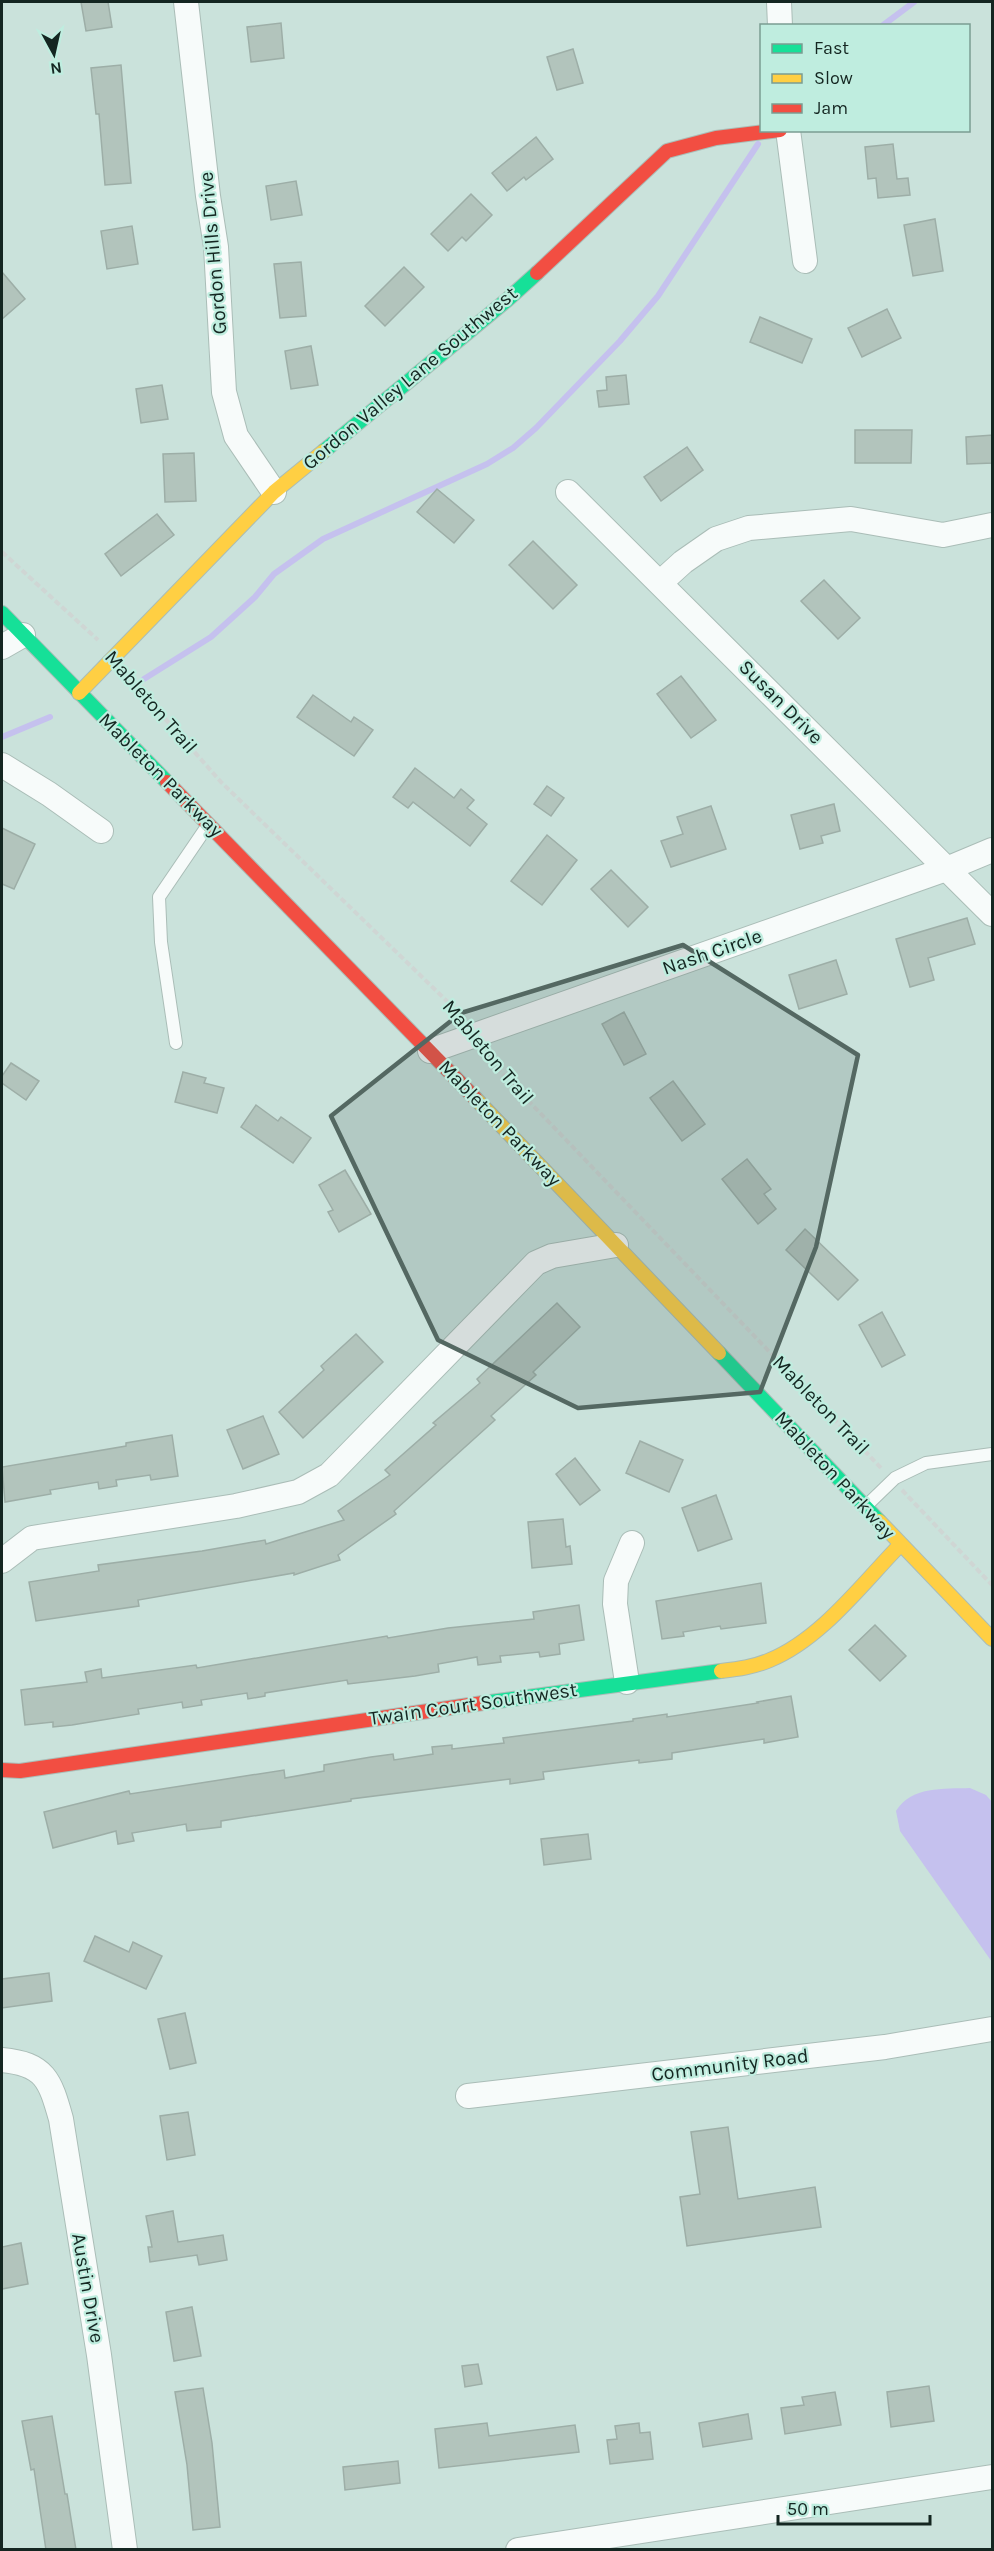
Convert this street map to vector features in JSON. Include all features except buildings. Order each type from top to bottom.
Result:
[{"type":"street","name":"Gordon Hills Drive","points":[[186,2],[216,247],[224,392],[236,436],[274,492]]},
{"type":"street","points":[[779,2],[780,24]]},
{"type":"street","name":"Gordon Valley Lane Southwest","points":[[79,693],[274,492],[507,300],[667,151],[716,138],[764,132]]},
{"type":"street","points":[[788,132],[805,261]]},
{"type":"street","name":"Susan Drive","points":[[568,492],[993,914]]},
{"type":"street","points":[[661,582],[683,562],[716,539],[749,528],[850,519],[943,536],[993,525]]},
{"type":"street","name":"Mableton Parkway","points":[[2,613],[430,1051],[900,1545],[993,1639]]},
{"type":"street","points":[[2,647],[22,635]]},
{"type":"street","points":[[2,765],[49,794],[101,831]]},
{"type":"street","name":"Nash Circle","points":[[430,1051],[949,868],[993,849]]},
{"type":"street","points":[[2,1561],[32,1538],[236,1506],[298,1492],[329,1475],[536,1263],[552,1256],[616,1245]]},
{"type":"street","points":[[627,1682],[615,1604],[616,1581],[632,1543]]},
{"type":"street","name":"Twain Court Southwest","points":[[2,1770],[20,1771],[627,1682],[745,1668],[771,1660],[812,1636],[900,1545]]},
{"type":"street","name":"Community Road","points":[[468,2096],[885,2047],[993,2029]]},
{"type":"street","name":"Austin Drive","points":[[2,2060],[24,2062],[35,2068],[46,2080],[56,2100],[61,2119],[99,2355],[125,2550]]},
{"type":"street","points":[[518,2550],[993,2477]]},
{"type":"lane","points":[[176,1043],[161,942],[159,897],[209,824]]},
{"type":"lane","points":[[865,1507],[893,1480],[926,1463],[993,1454]]},
{"type":"path","name":"Mableton Trail","points":[[2,552],[93,633],[148,703],[221,782],[453,1007],[496,1067],[993,1585]]},
{"type":"highlighted area","points":[[683,945],[858,1055],[816,1247],[760,1392],[578,1408],[438,1340],[331,1116],[461,1013]]},
{"type":"shaded area","points":[[970,1788],[986,1795],[992,1802],[992,1962],[900,1831],[896,1811],[902,1803],[919,1793],[939,1789]]},
{"type":"waterway","points":[[885,24],[914,2]]},
{"type":"waterway","points":[[144,679],[211,637],[255,597],[274,574],[323,539],[487,464],[513,448],[536,428],[620,341],[658,296],[758,144]]},
{"type":"waterway","points":[[2,737],[50,717]]},
{"type":"traffic: fast","points":[[324,451],[537,273]]},
{"type":"traffic: fast","points":[[2,613],[167,782]]},
{"type":"traffic: fast","points":[[719,1353],[879,1521]]},
{"type":"traffic: fast","points":[[483,1703],[721,1671]]},
{"type":"traffic: slow","points":[[79,693],[274,492],[324,451]]},
{"type":"traffic: slow","points":[[475,1098],[719,1353]]},
{"type":"traffic: slow","points":[[879,1521],[992,1639]]},
{"type":"traffic: slow","points":[[721,1671],[764,1662],[789,1651],[824,1625],[900,1545]]},
{"type":"traffic: jam","points":[[537,273],[667,151],[716,138],[764,132]]},
{"type":"traffic: jam","points":[[167,782],[475,1098]]},
{"type":"traffic: jam","points":[[2,1770],[20,1771],[483,1703]]}]
